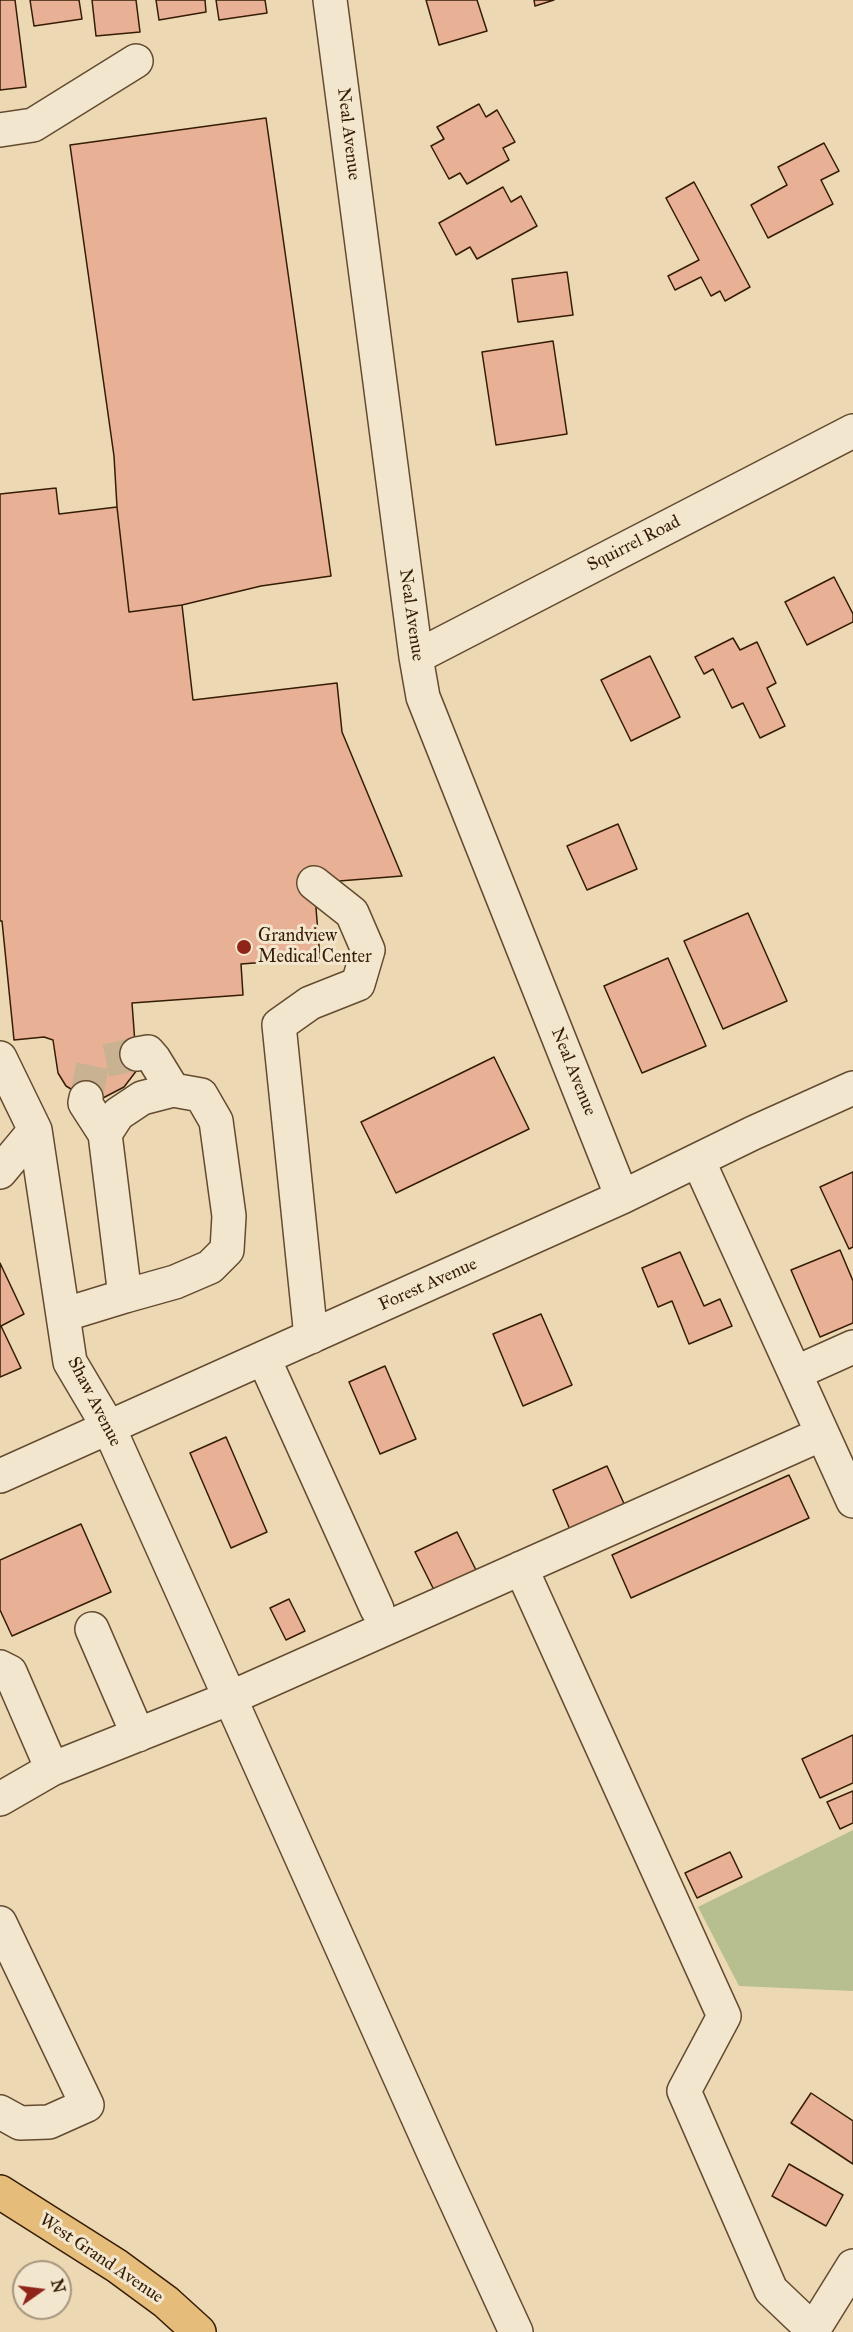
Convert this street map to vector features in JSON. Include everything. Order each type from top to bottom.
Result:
[{"type":"main road","name":"West Grand Avenue","points":[[0,2192],[117,2266],[166,2302],[199,2332]]},
{"type":"street","name":"Neal Avenue","points":[[330,0],[423,697],[622,1197]]},
{"type":"street","points":[[0,130],[33,125],[135,60]]},
{"type":"street","name":"Squirrel Road","points":[[416,657],[853,431]]},
{"type":"street","points":[[311,1337],[279,1025],[310,1003],[358,984],[368,950],[352,913],[314,883]]},
{"type":"street","points":[[137,1054],[148,1052],[173,1090]]},
{"type":"street","name":"Shaw Avenue","points":[[0,1058],[35,1130],[70,1362],[110,1428],[516,2332]]},
{"type":"street","name":"Forest Avenue","points":[[0,1476],[622,1197],[753,1133],[853,1088]]},
{"type":"street","points":[[63,1315],[175,1282],[210,1267],[227,1250],[229,1216],[216,1121],[201,1095],[173,1090],[142,1098],[118,1114],[105,1134]]},
{"type":"street","points":[[86,1098],[85,1103],[105,1134],[125,1296]]},
{"type":"street","points":[[0,1142],[35,1130]]},
{"type":"street","points":[[0,1172],[35,1130]]},
{"type":"street","points":[[698,1160],[853,1501]]},
{"type":"street","points":[[795,1373],[853,1347]]},
{"type":"street","points":[[264,1359],[377,1609]]},
{"type":"street","points":[[0,1799],[52,1769],[230,1698],[822,1434]]},
{"type":"street","points":[[521,1568],[724,2016],[684,2091],[771,2290],[813,2331],[853,2266]]},
{"type":"street","points":[[92,1629],[138,1735]]},
{"type":"street","points":[[0,1667],[10,1672],[52,1769]]},
{"type":"street","points":[[0,1923],[87,2105],[50,2122],[20,2122],[0,2112]]},
{"type":"green space","points":[[853,1830],[853,1991],[739,1986],[698,1907]]},
{"type":"building","points":[[0,0],[15,0],[26,87],[0,90]]},
{"type":"building","points":[[30,0],[79,0],[82,19],[34,26]]},
{"type":"building","points":[[92,0],[136,0],[140,32],[96,36]]},
{"type":"building","points":[[156,0],[205,0],[206,12],[159,20]]},
{"type":"building","points":[[216,0],[265,0],[267,13],[219,20]]},
{"type":"building","points":[[426,0],[477,0],[487,31],[439,45]]},
{"type":"building","points":[[534,0],[554,0],[535,6]]},
{"type":"building","points":[[479,104],[486,117],[497,110],[515,142],[503,148],[509,160],[467,184],[460,173],[449,179],[431,146],[444,139],[437,127]]},
{"type":"building","points":[[266,118],[331,576],[261,586],[182,605],[129,612],[117,507],[114,456],[70,145]]},
{"type":"building","points":[[824,143],[839,171],[821,180],[833,204],[768,238],[751,205],[787,185],[778,167]]},
{"type":"building","points":[[694,182],[750,287],[725,301],[720,291],[711,296],[701,277],[675,290],[668,276],[699,260],[666,198]]},
{"type":"building","points":[[503,187],[511,202],[521,196],[537,226],[477,259],[470,247],[456,255],[439,223]]},
{"type":"building","points":[[567,272],[573,315],[518,322],[512,279]]},
{"type":"building","points":[[553,341],[567,434],[496,445],[482,352]]},
{"type":"building","points":[[56,488],[59,514],[117,507],[129,612],[182,605],[193,700],[337,683],[342,732],[402,876],[314,883],[320,958],[241,964],[243,995],[132,1003],[137,1070],[124,1087],[103,1098],[86,1098],[66,1086],[58,1073],[53,1040],[44,1037],[14,1040],[2,921],[0,921],[0,494]]},
{"type":"building","points":[[834,577],[853,614],[853,622],[807,645],[785,602]]},
{"type":"building","points":[[733,638],[740,650],[757,642],[776,683],[767,688],[785,726],[760,738],[743,703],[732,708],[713,669],[704,674],[695,657]]},
{"type":"building","points":[[650,656],[680,717],[631,741],[601,680]]},
{"type":"building","points":[[618,824],[637,869],[587,890],[567,846]]},
{"type":"building","points":[[748,913],[787,1001],[723,1029],[684,941]]},
{"type":"building","points":[[668,958],[706,1046],[642,1073],[604,986]]},
{"type":"building","points":[[494,1057],[529,1129],[396,1193],[361,1122]]},
{"type":"building","points":[[853,1172],[853,1247],[849,1249],[820,1187]]},
{"type":"building","points":[[840,1250],[853,1281],[853,1323],[820,1337],[791,1270]]},
{"type":"building","points":[[680,1252],[704,1306],[720,1299],[732,1326],[689,1344],[672,1301],[658,1307],[642,1268]]},
{"type":"building","points":[[0,1263],[24,1314],[1,1326],[21,1368],[0,1377]]},
{"type":"building","points":[[541,1314],[572,1385],[523,1406],[493,1334]]},
{"type":"building","points":[[385,1366],[416,1439],[380,1454],[349,1382]]},
{"type":"building","points":[[226,1437],[267,1532],[231,1548],[190,1453]]},
{"type":"building","points":[[607,1466],[626,1508],[571,1532],[553,1490]]},
{"type":"building","points":[[789,1475],[809,1518],[631,1598],[612,1555]]},
{"type":"building","points":[[81,1524],[111,1592],[12,1636],[0,1610],[0,1560]]},
{"type":"building","points":[[457,1532],[476,1570],[434,1590],[415,1552]]},
{"type":"building","points":[[289,1599],[305,1631],[286,1640],[270,1608]]},
{"type":"building","points":[[853,1735],[853,1783],[820,1798],[802,1759]]},
{"type":"building","points":[[853,1791],[853,1823],[840,1829],[827,1802]]},
{"type":"building","points":[[730,1852],[742,1877],[697,1898],[685,1873]]},
{"type":"building","points":[[811,2093],[853,2121],[853,2164],[791,2123]]},
{"type":"building","points":[[789,2164],[843,2195],[826,2226],[772,2196]]},
{"type":"tunnel","points":[[86,1098],[93,1063],[137,1054]]},
{"type":"place","name":"Grandview Medical Center","points":[[244,947]]}]
